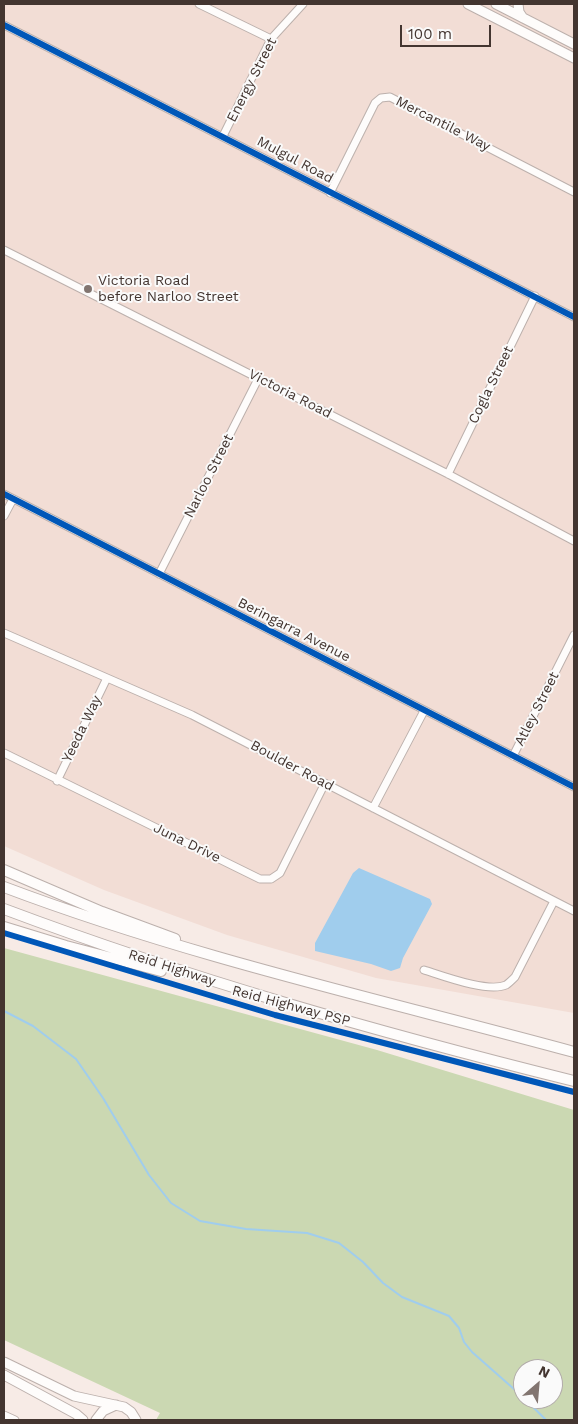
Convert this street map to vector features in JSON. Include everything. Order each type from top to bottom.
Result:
[{"type":"highway","points":[[4,870],[102,912],[253,968]]},
{"type":"highway","name":"Reid Highway","points":[[4,887],[115,927],[253,968],[574,1051]]},
{"type":"highway","name":"Reid Highway","points":[[4,909],[70,934],[254,995],[457,1052],[574,1081]]},
{"type":"highway","points":[[4,927],[66,946],[254,995]]},
{"type":"main road","points":[[468,4],[574,58]]},
{"type":"main road","points":[[518,4],[519,12],[524,18]]},
{"type":"main road","points":[[489,14],[501,5]]},
{"type":"main road","points":[[501,5],[574,44]]},
{"type":"main road","points":[[500,19],[501,5]]},
{"type":"main road","points":[[4,1362],[74,1396],[116,1405],[131,1412],[136,1420]]},
{"type":"main road","points":[[4,1375],[76,1414],[82,1420]]},
{"type":"main road","points":[[96,1420],[103,1411],[116,1405]]},
{"type":"street","points":[[199,4],[271,39]]},
{"type":"street","name":"Energy Street","points":[[223,136],[271,39],[302,4]]},
{"type":"street","name":"Mulgul Road","points":[[4,24],[223,136],[330,194],[574,317]]},
{"type":"street","name":"Mercantile Way","points":[[330,194],[375,102],[381,98],[390,97],[574,192]]},
{"type":"street","name":"Victoria Road","points":[[4,250],[448,474],[574,541]]},
{"type":"street","name":"Cogla Street","points":[[448,474],[535,296]]},
{"type":"street","name":"Narloo Street","points":[[159,574],[258,379]]},
{"type":"street","name":"Beringarra Avenue","points":[[4,494],[574,787]]},
{"type":"street","points":[[4,516],[12,499]]},
{"type":"street","name":"Boulder Road","points":[[4,633],[192,715],[574,911]]},
{"type":"street","name":"Atley Street","points":[[513,756],[574,635]]},
{"type":"street","name":"Yeeda Way","points":[[57,780],[107,678]]},
{"type":"street","points":[[373,808],[424,711]]},
{"type":"street","name":"Juna Drive","points":[[4,753],[260,879],[272,879],[280,873],[325,783]]},
{"type":"street","points":[[424,970],[454,980],[486,986],[494,987],[507,984],[515,977],[554,901]]},
{"type":"street","points":[[4,1414],[15,1420]]},
{"type":"shaded area","points":[[4,4],[574,4],[574,1013],[376,978],[227,935],[104,890],[4,846]]},
{"type":"green space","points":[[4,948],[377,1050],[574,1110],[574,1420],[156,1420],[160,1413],[4,1340]]},
{"type":"water","points":[[359,868],[430,899],[432,904],[403,958],[400,968],[391,971],[371,964],[315,951],[315,943],[353,873]]},
{"type":"waterway","points":[[4,1011],[33,1026],[76,1059],[103,1098],[149,1175],[171,1203],[200,1221],[246,1229],[307,1233],[339,1243],[363,1262],[383,1283],[402,1297],[449,1316],[459,1328],[464,1342],[472,1352],[513,1388]]},
{"type":"waterway","points":[[535,1409],[546,1420]]},
{"type":"cycle path","points":[[4,25],[574,317]]},
{"type":"cycle path","points":[[4,494],[574,787]]},
{"type":"cycle path","name":"Reid Highway PSP","points":[[4,933],[275,1015],[574,1092]]},
{"type":"place","name":"Victoria Road before Narloo Street","points":[[88,289]]}]
